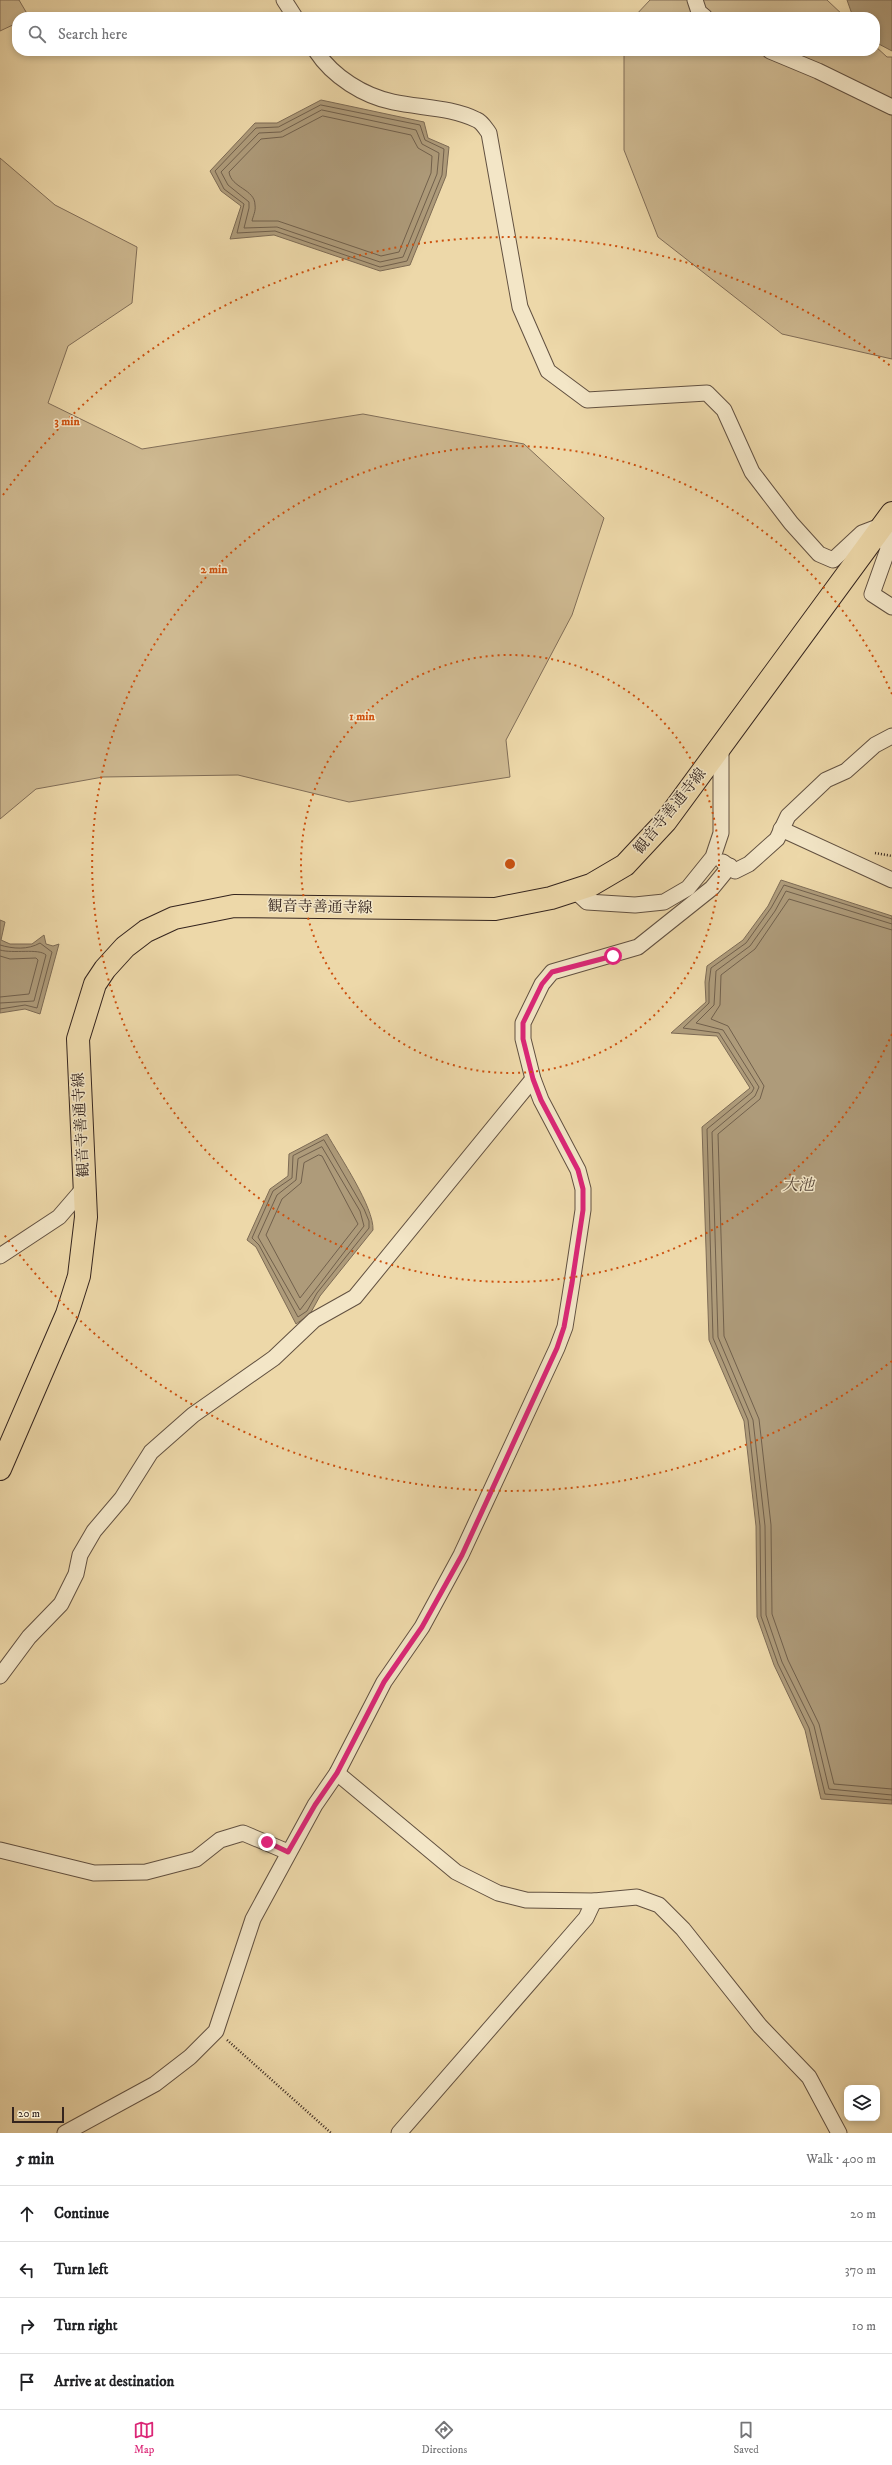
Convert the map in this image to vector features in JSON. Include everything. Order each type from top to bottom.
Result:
[{"type":"main road","name":"観音寺善通寺線","points":[[0,1469],[67,1314],[79,1276],[86,1217],[78,1039],[95,984],[105,968],[125,947],[146,931],[174,918],[234,906],[495,909],[551,898],[591,885],[625,865],[666,821],[888,519]]},
{"type":"street","points":[[284,0],[292,12]]},
{"type":"street","points":[[694,0],[699,12]]},
{"type":"street","points":[[321,56],[346,82],[364,92],[393,102],[426,105],[478,120],[489,133],[520,307],[548,371],[587,400],[707,393],[724,410],[752,472],[791,523],[819,554],[834,560],[862,533],[888,519],[888,549],[872,594],[892,607]]},
{"type":"street","points":[[782,56],[818,71],[892,107]]},
{"type":"street","points":[[713,857],[730,866],[735,871],[749,864],[777,839],[788,816],[826,780],[846,771],[875,745],[892,736]]},
{"type":"street","points":[[574,890],[587,902],[635,905],[664,902],[688,888],[713,857],[721,833],[721,747]]},
{"type":"street","points":[[781,829],[892,880]]},
{"type":"street","points":[[65,2133],[155,2084],[190,2057],[216,2031],[253,1919],[288,1852],[315,1805],[337,1773],[384,1682],[422,1627],[462,1555],[564,1327],[583,1210],[583,1189],[578,1170],[541,1100],[533,1079],[523,1039],[523,1023],[542,984],[552,972],[638,947],[712,888],[730,866]]},
{"type":"street","points":[[0,1676],[29,1637],[60,1604],[76,1574],[80,1555],[94,1530],[122,1498],[151,1452],[193,1416],[274,1358],[314,1320],[355,1297],[533,1079]]},
{"type":"street","points":[[0,1256],[59,1217],[84,1188]]},
{"type":"street","points":[[337,1773],[456,1872],[498,1893],[526,1900],[594,1901],[636,1898],[659,1905],[683,1928],[760,2026],[809,2078],[839,2133]]},
{"type":"street","points":[[0,1850],[94,1873],[146,1872],[196,1859],[220,1840],[243,1833],[288,1852]]},
{"type":"street","points":[[399,2133],[586,1918],[594,1901]]},
{"type":"path","points":[[216,2031],[331,2133]]},
{"type":"shaded area","points":[[0,0],[19,0],[26,12],[12,12],[12,25],[0,31]]},
{"type":"shaded area","points":[[650,0],[827,0],[840,12],[639,12]]},
{"type":"shaded area","points":[[880,51],[887,57],[892,57],[892,359],[782,334],[658,237],[624,150],[624,56],[880,56]]},
{"type":"shaded area","points":[[0,158],[55,205],[137,247],[132,303],[68,346],[48,403],[142,449],[363,414],[524,444],[604,518],[572,615],[506,740],[510,777],[349,802],[238,775],[103,777],[36,789],[0,819]]},
{"type":"water","points":[[847,0],[892,0],[892,51],[880,45],[880,12],[851,12]]},
{"type":"water","points":[[321,100],[424,122],[428,138],[449,147],[446,176],[410,265],[380,271],[274,235],[230,239],[241,206],[221,191],[210,171],[255,123],[277,123]]},
{"type":"water","name":"大池","points":[[781,880],[892,916],[892,1804],[821,1799],[805,1730],[774,1665],[757,1617],[756,1526],[744,1421],[709,1340],[702,1127],[750,1088],[717,1036],[671,1033],[706,1002],[705,982],[707,966],[743,940],[768,906]]},
{"type":"water","points":[[0,920],[5,922],[1,940],[10,944],[32,944],[44,935],[46,944],[53,946],[59,944],[40,1014],[25,1009],[0,1013]]},
{"type":"water","points":[[327,1134],[348,1168],[362,1196],[372,1220],[373,1230],[320,1296],[310,1314],[296,1324],[256,1247],[247,1240],[270,1189],[288,1176],[289,1154]]},
{"type":"route","points":[[267,1842],[288,1852],[315,1805],[337,1773],[384,1682],[422,1627],[462,1555],[557,1348],[564,1327],[572,1283],[583,1210],[583,1189],[578,1170],[541,1100],[533,1079],[523,1039],[523,1023],[542,984],[552,972],[613,956]]}]
